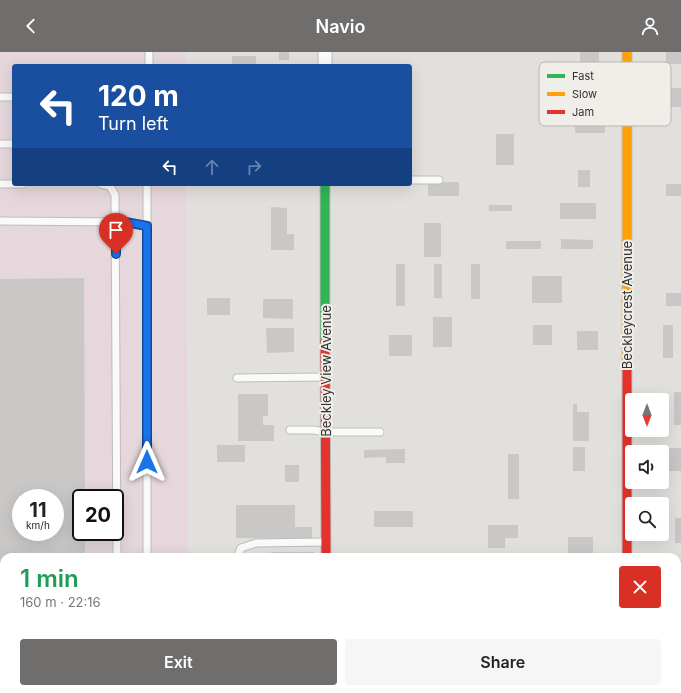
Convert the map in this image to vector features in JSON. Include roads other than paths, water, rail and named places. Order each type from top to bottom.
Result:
[{"type":"street","points":[[325,52],[325,64]]},
{"type":"street","name":"Beckleycrest Avenue","points":[[627,126],[627,553]]},
{"type":"street","name":"Beckley View Avenue","points":[[325,186],[326,553]]},
{"type":"lane","points":[[149,52],[149,64]]},
{"type":"lane","points":[[0,96],[12,97]]},
{"type":"lane","points":[[0,144],[12,144]]},
{"type":"lane","points":[[412,180],[439,180]]},
{"type":"lane","points":[[0,184],[12,184]]},
{"type":"lane","points":[[110,186],[115,195],[116,222],[117,553]]},
{"type":"lane","points":[[147,186],[147,553]]},
{"type":"lane","points":[[0,221],[125,222],[147,226]]},
{"type":"lane","points":[[237,378],[326,378]]},
{"type":"lane","points":[[290,430],[380,432]]},
{"type":"lane","points":[[239,553],[241,548],[256,543],[326,542]]}]
